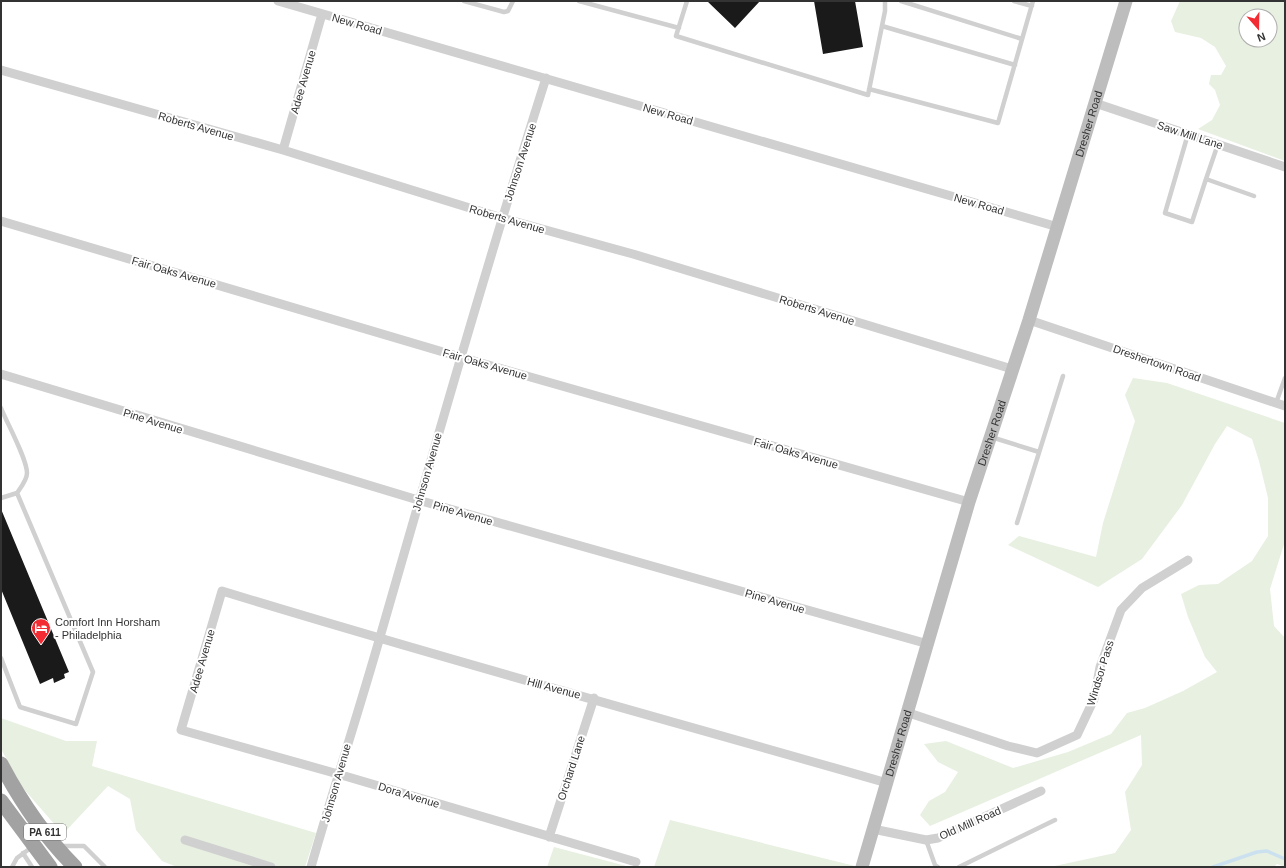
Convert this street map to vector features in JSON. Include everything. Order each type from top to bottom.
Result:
[{"type":"highway","name":"PA 611","points":[[1,764],[17,795],[55,845],[75,867]]},
{"type":"highway","name":"PA 611","points":[[1,801],[28,850],[50,867]]},
{"type":"main road","name":"Dresher Road","points":[[862,867],[906,712],[928,644],[970,502],[1058,227],[1094,103],[1126,1]]},
{"type":"street","name":"New Road","points":[[278,1],[1058,227]]},
{"type":"street","name":"Adee Avenue","points":[[283,150],[322,14]]},
{"type":"street","name":"Roberts Avenue","points":[[1,70],[283,150],[502,218],[633,254],[1012,369]]},
{"type":"street","name":"Johnson Avenue","points":[[311,867],[379,639],[460,357],[546,78]]},
{"type":"street","name":"Saw Mill Lane","points":[[1094,103],[1285,167]]},
{"type":"street","name":"Fair Oaks Avenue","points":[[1,221],[460,357],[970,502]]},
{"type":"street","name":"Dreshertown Road","points":[[1029,320],[1281,404]]},
{"type":"street","name":"Pine Avenue","points":[[1,374],[418,500],[928,644]]},
{"type":"street","name":"Windsor Pass","points":[[906,712],[1008,746],[1038,753],[1077,735],[1094,699],[1100,667],[1121,610],[1142,588],[1188,560]]},
{"type":"street","name":"Adee Avenue","points":[[181,730],[222,591]]},
{"type":"street","name":"Hill Avenue","points":[[222,591],[379,639],[594,698],[887,783]]},
{"type":"street","name":"Orchard Lane","points":[[549,837],[594,698]]},
{"type":"street","name":"Dora Avenue","points":[[181,730],[338,774],[636,862]]},
{"type":"street","name":"Old Mill Road","points":[[873,828],[926,840],[938,838],[1041,792]]},
{"type":"street","points":[[185,840],[271,867]]},
{"type":"lane","points":[[464,1],[504,12],[508,11],[513,1]]},
{"type":"lane","points":[[579,1],[679,28]]},
{"type":"lane","points":[[687,1],[676,36],[868,95],[882,26],[885,1]]},
{"type":"lane","points":[[901,1],[1022,39]]},
{"type":"lane","points":[[869,89],[998,123],[1033,4],[1014,1]]},
{"type":"lane","points":[[882,26],[1015,65]]},
{"type":"lane","points":[[1188,134],[1165,213],[1192,222],[1218,144]]},
{"type":"lane","points":[[1206,179],[1254,196]]},
{"type":"lane","points":[[1017,523],[1063,376]]},
{"type":"lane","points":[[1281,404],[1285,378]]},
{"type":"lane","points":[[1,498],[17,493],[25,481],[27,473],[24,460],[2,411]]},
{"type":"lane","points":[[990,437],[1039,452]]},
{"type":"lane","points":[[1,658],[20,707],[76,724],[92,672],[17,493]]},
{"type":"lane","points":[[959,867],[1055,820]]},
{"type":"lane","points":[[926,840],[935,865],[938,867]]},
{"type":"lane","points":[[55,845],[84,846],[105,867]]},
{"type":"lane","points":[[12,867],[17,858],[28,850],[32,867]]},
{"type":"green space","points":[[1180,1],[1285,1],[1285,161],[1198,129],[1212,120],[1220,105],[1215,90],[1209,84],[1211,75],[1221,75],[1226,66],[1215,47],[1201,38],[1175,32],[1171,21]]},
{"type":"green space","points":[[1133,378],[1167,383],[1285,423],[1285,541],[1270,589],[1274,626],[1285,638],[1285,867],[1277,864],[1274,867],[1050,867],[1115,853],[1131,830],[1125,792],[1142,765],[1141,735],[930,826],[920,815],[929,801],[945,792],[958,772],[938,762],[924,744],[946,741],[1013,768],[1068,752],[1111,734],[1127,713],[1145,708],[1183,691],[1217,672],[1205,657],[1188,617],[1181,594],[1199,585],[1218,584],[1252,561],[1268,536],[1268,498],[1252,439],[1227,426],[1215,444],[1182,505],[1142,559],[1098,587],[1008,545],[1019,536],[1096,557],[1103,523],[1135,421],[1125,395]]},
{"type":"green space","points":[[1,718],[66,741],[97,741],[92,766],[316,833],[305,867],[177,867],[162,861],[136,830],[130,799],[108,786],[63,834],[22,787],[1,749]]},
{"type":"green space","points":[[670,820],[855,866],[654,867]]},
{"type":"green space","points":[[554,847],[630,867],[547,867]]},
{"type":"building","points":[[707,1],[760,1],[735,28]]},
{"type":"building","points":[[814,1],[855,1],[863,47],[823,54]]},
{"type":"building","points":[[1,509],[69,672],[64,674],[65,678],[54,683],[53,678],[40,684],[1,589]]},
{"type":"waterway","points":[[1213,867],[1257,852],[1267,851],[1285,859]]},
{"type":"place","name":"Comfort Inn Horsham - Philadelphia","points":[[41,645]]}]
